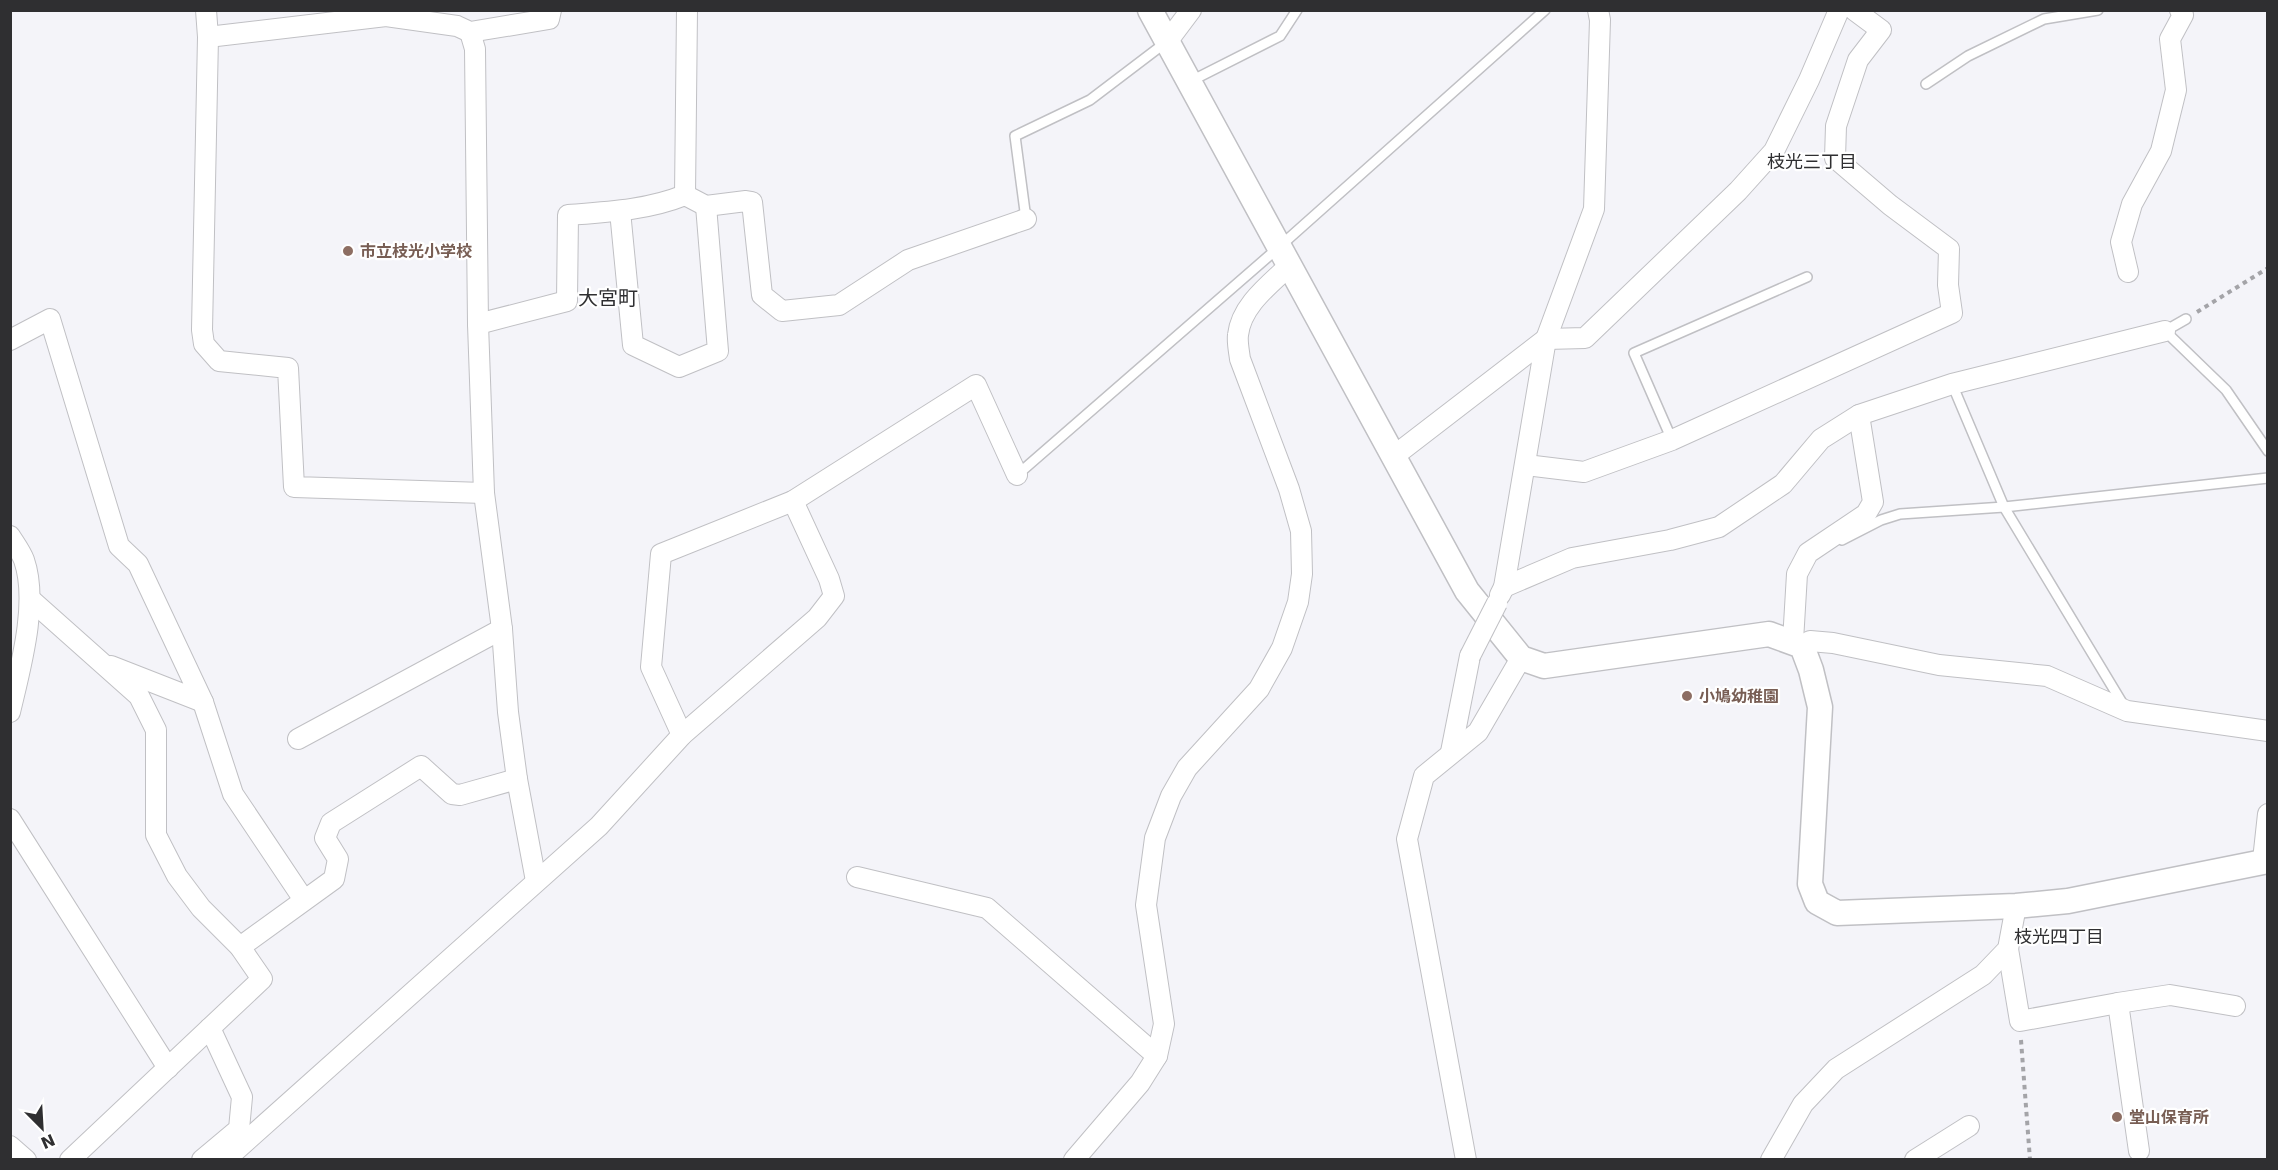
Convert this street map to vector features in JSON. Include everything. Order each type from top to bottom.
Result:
[{"type":"street","points":[[206,10],[208,37],[202,330],[204,344],[219,361],[288,368],[294,487],[484,493]]},
{"type":"street","points":[[208,37],[386,13],[457,26],[470,32],[549,19],[551,10]]},
{"type":"street","points":[[685,195],[687,10]]},
{"type":"street","points":[[1150,10],[1467,591],[1521,658],[1544,666],[1769,634],[1797,643],[1810,641],[1833,643],[1939,665],[2047,676],[2127,711],[2268,731]]},
{"type":"street","points":[[1167,42],[1191,10]]},
{"type":"street","points":[[1394,456],[1546,339],[1585,338],[1738,191],[1774,151],[1809,80],[1839,10]]},
{"type":"street","points":[[1526,465],[1584,472],[1672,440],[1952,314],[1948,285],[1949,249],[1890,205],[1835,158],[1836,126],[1858,60],[1881,30],[1854,10]]},
{"type":"street","points":[[2128,272],[2121,242],[2132,204],[2161,151],[2176,90],[2170,39],[2183,15],[2180,10]]},
{"type":"street","points":[[1451,752],[1470,656],[1500,595],[1526,465],[1546,339],[1594,209],[1604,14]]},
{"type":"street","points":[[470,32],[475,49],[478,324],[484,493],[502,629],[508,712],[517,779],[536,880]]},
{"type":"street","points":[[478,324],[567,301],[568,215],[620,211],[664,204],[685,195]]},
{"type":"street","points":[[685,195],[706,206],[752,202],[762,295],[782,311],[839,304],[908,260],[1026,219]]},
{"type":"street","points":[[620,211],[633,345],[679,367],[718,351],[706,206]]},
{"type":"street","points":[[1074,1160],[1140,1083],[1157,1056],[1164,1024],[1146,905],[1155,838],[1171,796],[1187,768],[1259,688],[1282,648],[1298,602],[1302,574],[1301,531],[1289,489],[1240,359],[1237,336],[1242,317],[1283,257]]},
{"type":"street","points":[[10,340],[50,320],[119,546],[138,564],[203,702],[233,794],[304,900]]},
{"type":"street","points":[[1500,595],[1572,558],[1670,540],[1719,527],[1783,484],[1821,439],[1858,415],[1952,384],[2165,331]]},
{"type":"street","points":[[682,735],[651,667],[662,554],[794,501],[976,385],[1017,475]]},
{"type":"street","points":[[1858,415],[1873,502],[1866,514],[1808,553],[1797,574],[1797,643],[1811,669],[1820,707],[1810,884],[1816,902],[1837,913],[2016,906],[2068,901],[2265,861],[2268,814]]},
{"type":"street","points":[[225,1160],[599,826],[682,735],[817,618],[834,596],[829,579],[794,501]]},
{"type":"street","points":[[10,536],[24,561],[30,599],[23,660],[10,712]]},
{"type":"street","points":[[30,599],[139,696],[156,730],[156,835],[177,876],[201,908],[240,947],[262,979],[70,1160]]},
{"type":"street","points":[[298,739],[502,629]]},
{"type":"street","points":[[1466,1160],[1407,839],[1424,776],[1478,732],[1521,658]]},
{"type":"street","points":[[97,661],[203,702]]},
{"type":"street","points":[[240,947],[334,879],[338,859],[325,838],[331,823],[421,766],[452,794],[460,795],[517,779]]},
{"type":"street","points":[[10,819],[168,1068]]},
{"type":"street","points":[[857,877],[987,908],[1157,1056]]},
{"type":"street","points":[[2016,906],[2008,949],[2020,1021],[2170,995],[2235,1006]]},
{"type":"street","points":[[1779,1156],[1803,1104],[1836,1069],[1983,975],[2008,949]]},
{"type":"street","points":[[2118,1003],[2139,1151]]},
{"type":"street","points":[[202,1160],[239,1129],[242,1097],[210,1028]]},
{"type":"street","points":[[1915,1160],[1969,1126]]},
{"type":"street","points":[[10,1146],[26,1160]]},
{"type":"lane","points":[[1189,83],[1281,36],[1297,10]]},
{"type":"lane","points":[[1017,475],[1283,257],[1545,10]]},
{"type":"lane","points":[[1926,84],[1968,56],[2044,19],[2098,10]]},
{"type":"lane","points":[[1026,219],[1015,136],[1090,100],[1167,42]]},
{"type":"lane","points":[[1672,440],[1634,353],[1807,277]]},
{"type":"lane","points":[[2186,319],[2165,331],[2226,390],[2268,451]]},
{"type":"lane","points":[[1952,384],[2004,507],[2127,711]]},
{"type":"lane","points":[[1804,560],[1881,520],[1900,514],[2004,507],[2268,478]]},
{"type":"path","points":[[2186,319],[2268,268]]},
{"type":"path","points":[[2020,1021],[2030,1160]]},
{"type":"place","name":"市立枝光小学校","points":[[348,251]]},
{"type":"place","name":"小鳩幼稚園","points":[[1687,696]]},
{"type":"place","name":"堂山保育所","points":[[2117,1117]]},
{"type":"district","name":"枝光三丁目","points":[[1812,161]]},
{"type":"district","name":"大宮町","points":[[608,298]]},
{"type":"district","name":"枝光四丁目","points":[[2059,936]]}]
